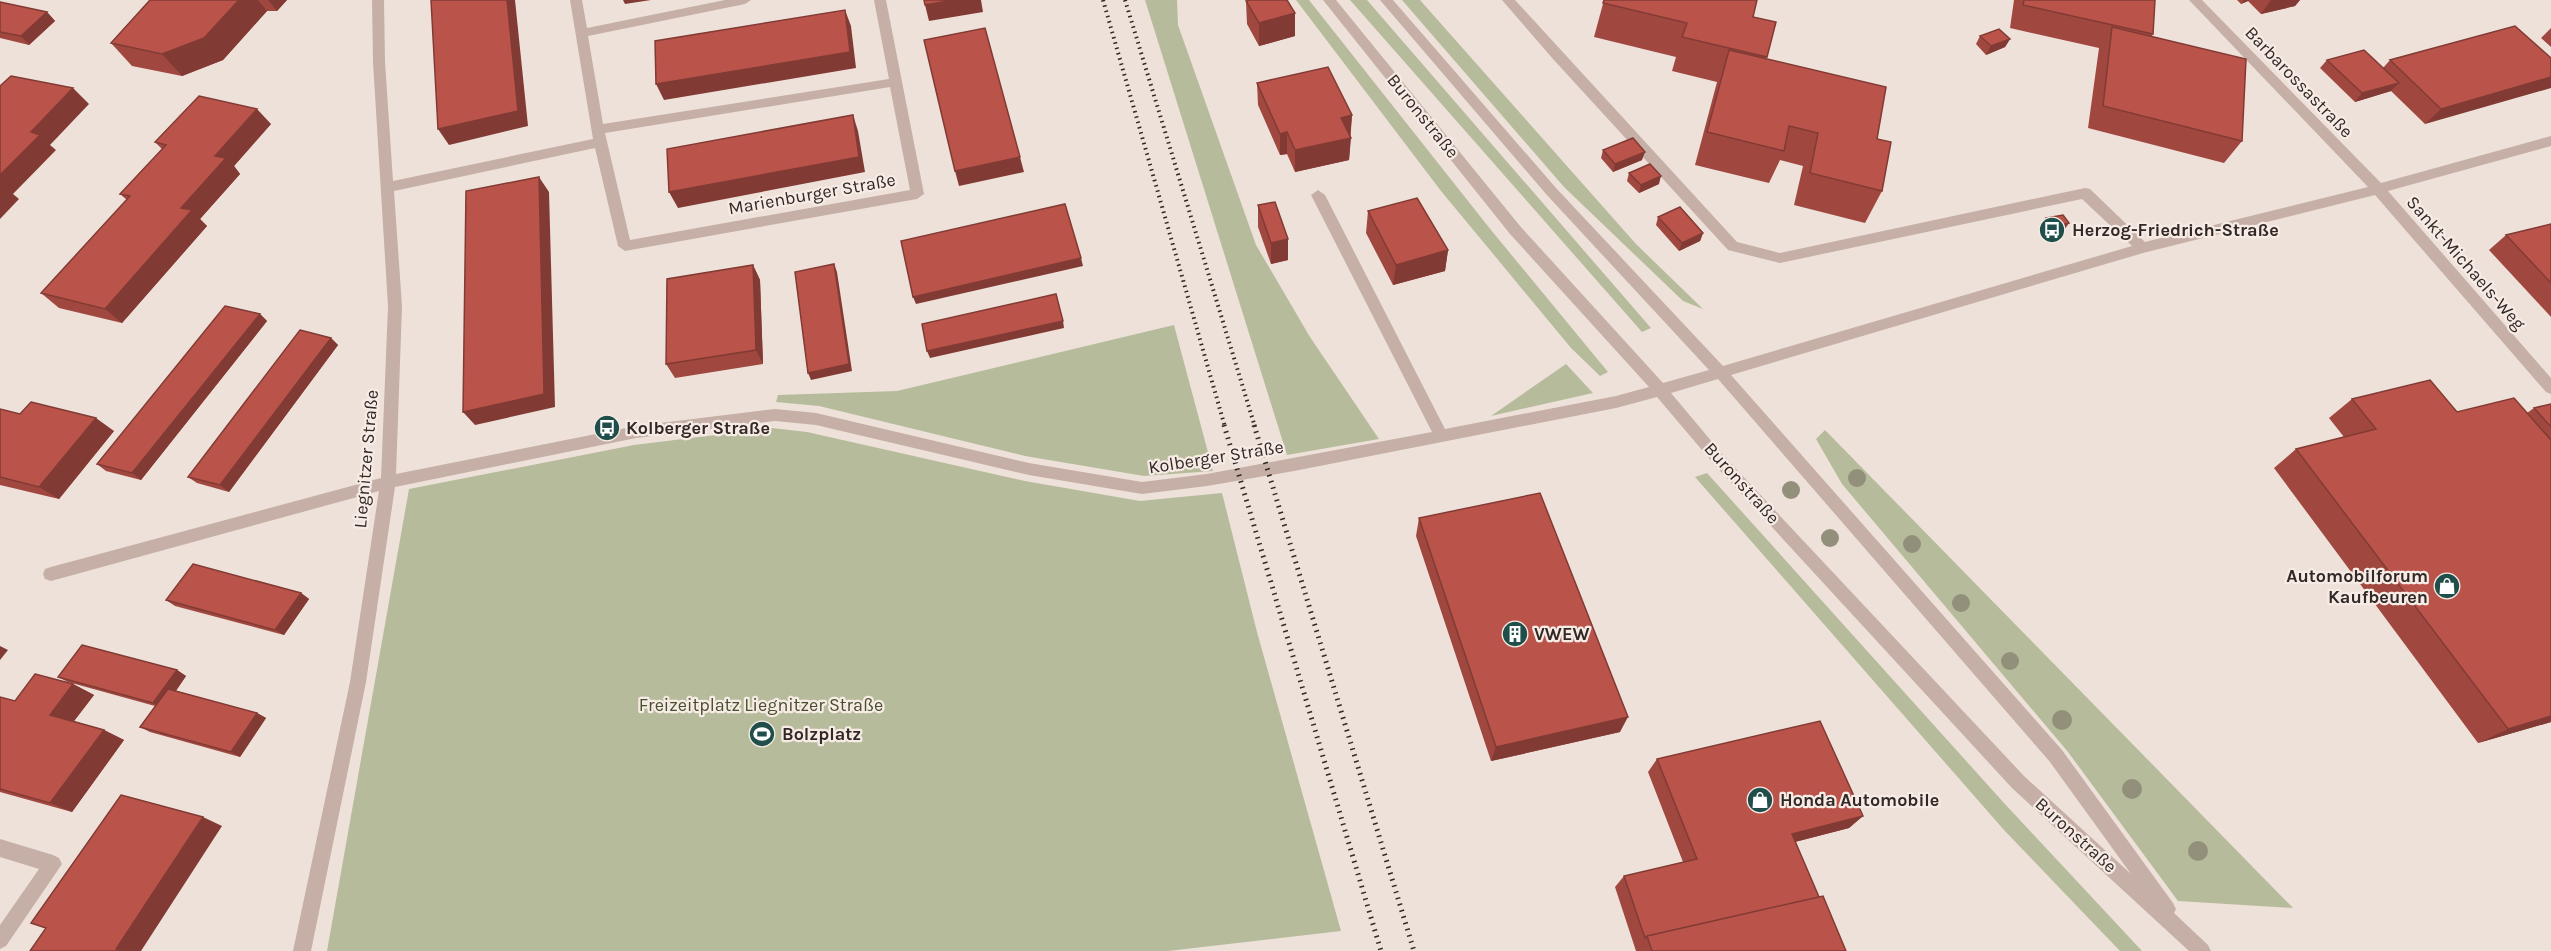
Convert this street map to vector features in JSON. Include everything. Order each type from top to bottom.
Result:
[{"type":"street","name":"Liegnitzer Straße","points":[[302,951],[358,682],[388,482],[395,306],[379,62],[378,0]]},
{"type":"street","name":"Marienburger Straße","points":[[576,0],[600,136],[625,246],[917,194],[880,0]]},
{"type":"street","points":[[582,33],[745,0]]},
{"type":"street","name":"Buronstraße","points":[[1329,0],[1515,230],[1661,390],[1718,459],[2018,783],[2202,951]]},
{"type":"street","name":"Buronstraße","points":[[1386,0],[1551,191],[1720,372],[2056,756],[2187,936]]},
{"type":"street","points":[[1508,0],[1557,56],[1734,246],[1780,258],[2085,194],[2144,248]]},
{"type":"street","name":"Barbarossastraße","points":[[2195,0],[2378,189]]},
{"type":"street","points":[[388,187],[600,136],[895,82]]},
{"type":"street","points":[[1661,390],[2144,248],[2378,189],[2551,141]]},
{"type":"street","name":"Sankt-Michaels-Weg","points":[[2378,189],[2551,388]]},
{"type":"street","points":[[1318,195],[1442,437]]},
{"type":"street","name":"Kolberger Straße","points":[[51,574],[388,482],[636,432],[775,415],[816,419],[1029,469],[1142,488],[1207,480],[1442,437],[1616,402],[1661,390]]},
{"type":"street","points":[[0,848],[53,864],[0,940]]},
{"type":"green space","points":[[1145,0],[1177,0],[1178,25],[1256,245],[1310,337],[1379,439],[1287,455]]},
{"type":"green space","points":[[1296,0],[1309,0],[1491,230],[1608,372],[1600,376],[1571,348],[1441,191]]},
{"type":"green space","points":[[1350,0],[1367,0],[1651,328],[1642,332]]},
{"type":"green space","points":[[1402,0],[1420,0],[1636,244],[1703,309],[1683,301],[1564,187]]},
{"type":"green space","points":[[1174,325],[1213,471],[1144,476],[1025,456],[819,406],[776,402],[778,395],[897,391]]},
{"type":"green space","points":[[1566,364],[1593,393],[1491,416]]},
{"type":"green space","name":"Freizeitplatz Liegnitzer Straße","points":[[772,428],[807,432],[1025,481],[1140,501],[1222,493],[1257,632],[1341,931],[1168,951],[327,951],[409,489],[634,445]]},
{"type":"green space","points":[[1825,430],[2293,908],[2178,901],[2068,752],[1842,484],[1816,439]]},
{"type":"green space","points":[[1707,473],[2004,803],[2142,951],[2120,951],[2004,830],[1695,477]]},
{"type":"building","points":[[150,0],[239,0],[204,38],[162,54],[111,43]]},
{"type":"building","points":[[431,0],[507,0],[518,111],[438,129]]},
{"type":"building","points":[[924,0],[953,0],[925,5]]},
{"type":"building","points":[[1287,0],[1295,13],[1259,23],[1246,1]]},
{"type":"building","points":[[1604,0],[1757,0],[1753,17],[1776,22],[1767,57],[1682,37],[1687,23],[1603,3]]},
{"type":"building","points":[[2024,0],[2155,0],[2153,34],[2023,5]]},
{"type":"building","points":[[0,2],[47,12],[21,36],[0,32]]},
{"type":"building","points":[[845,10],[850,52],[656,84],[655,41]]},
{"type":"building","points":[[2515,26],[2551,58],[2551,77],[2441,109],[2390,60]]},
{"type":"building","points":[[2112,27],[2246,59],[2242,141],[2103,106]]},
{"type":"building","points":[[985,28],[1020,157],[955,171],[924,40]]},
{"type":"building","points":[[1999,29],[2010,39],[1991,46],[1980,36]]},
{"type":"building","points":[[1729,50],[1886,87],[1877,139],[1891,142],[1882,191],[1810,173],[1818,133],[1789,126],[1784,151],[1707,132]]},
{"type":"building","points":[[2364,50],[2399,83],[2362,93],[2327,60]]},
{"type":"building","points":[[1328,67],[1352,115],[1341,118],[1351,138],[1295,150],[1287,132],[1280,134],[1257,83]]},
{"type":"building","points":[[11,76],[73,88],[31,132],[40,135],[0,175],[0,86]]},
{"type":"building","points":[[199,96],[257,109],[215,156],[226,158],[181,208],[192,210],[105,309],[41,293],[130,196],[120,194],[166,145],[155,142]]},
{"type":"building","points":[[853,115],[859,157],[669,192],[667,149]]},
{"type":"building","points":[[1633,138],[1645,152],[1615,164],[1603,150]]},
{"type":"building","points":[[1650,164],[1661,176],[1641,185],[1629,173]]},
{"type":"building","points":[[539,177],[544,394],[463,412],[466,191]]},
{"type":"building","points":[[1417,198],[1448,250],[1396,265],[1368,211]]},
{"type":"building","points":[[1275,202],[1288,239],[1271,243],[1258,205]]},
{"type":"building","points":[[1065,204],[1081,258],[913,297],[901,241]]},
{"type":"building","points":[[1680,207],[1703,233],[1682,243],[1658,217]]},
{"type":"building","points":[[2063,215],[2069,223],[2052,227],[2046,218]]},
{"type":"building","points":[[2551,224],[2551,283],[2506,235]]},
{"type":"building","points":[[834,264],[849,364],[808,373],[795,272]]},
{"type":"building","points":[[753,265],[756,350],[666,364],[667,279]]},
{"type":"building","points":[[1056,294],[1063,321],[927,351],[922,324]]},
{"type":"building","points":[[225,306],[260,314],[132,473],[97,464]]},
{"type":"building","points":[[300,330],[331,338],[220,485],[188,477]]},
{"type":"building","points":[[2430,380],[2457,412],[2514,398],[2551,440],[2551,716],[2508,729],[2296,449],[2376,429],[2352,399]]},
{"type":"building","points":[[31,402],[96,418],[39,487],[0,477],[0,409],[20,414]]},
{"type":"building","points":[[2551,404],[2551,427],[2534,408]]},
{"type":"building","name":"VWEW","points":[[1540,493],[1628,717],[1496,747],[1419,518]]},
{"type":"building","points":[[193,564],[301,593],[275,630],[166,600]]},
{"type":"building","points":[[82,645],[177,670],[153,703],[58,677]]},
{"type":"building","points":[[35,674],[73,684],[50,715],[104,730],[50,803],[0,789],[0,697],[15,701]]},
{"type":"building","points":[[168,689],[257,713],[231,752],[140,727]]},
{"type":"building","points":[[1820,721],[1863,816],[1792,834],[1819,897],[1645,938],[1624,876],[1697,859],[1657,759]]},
{"type":"building","points":[[121,795],[203,817],[116,949],[124,951],[30,951],[46,928],[31,923]]},
{"type":"building","points":[[1823,896],[1846,951],[1652,951],[1647,936]]},
{"type":"railway","points":[[1103,0],[1225,427]]},
{"type":"railway","points":[[1125,0],[1255,427]]},
{"type":"railway","points":[[1224,425],[1381,951]]},
{"type":"railway","points":[[1254,425],[1414,951]]},
{"type":"place","name":"Herzog-Friedrich-Straße","points":[[2052,230]]},
{"type":"place","name":"Kolberger Straße","points":[[607,428]]},
{"type":"place","name":"Automobilforum Kaufbeuren","points":[[2447,586]]},
{"type":"place","name":"VWEW","points":[[1515,634]]},
{"type":"place","name":"Bolzplatz","points":[[762,734]]},
{"type":"place","name":"Honda Automobile","points":[[1760,800]]}]
